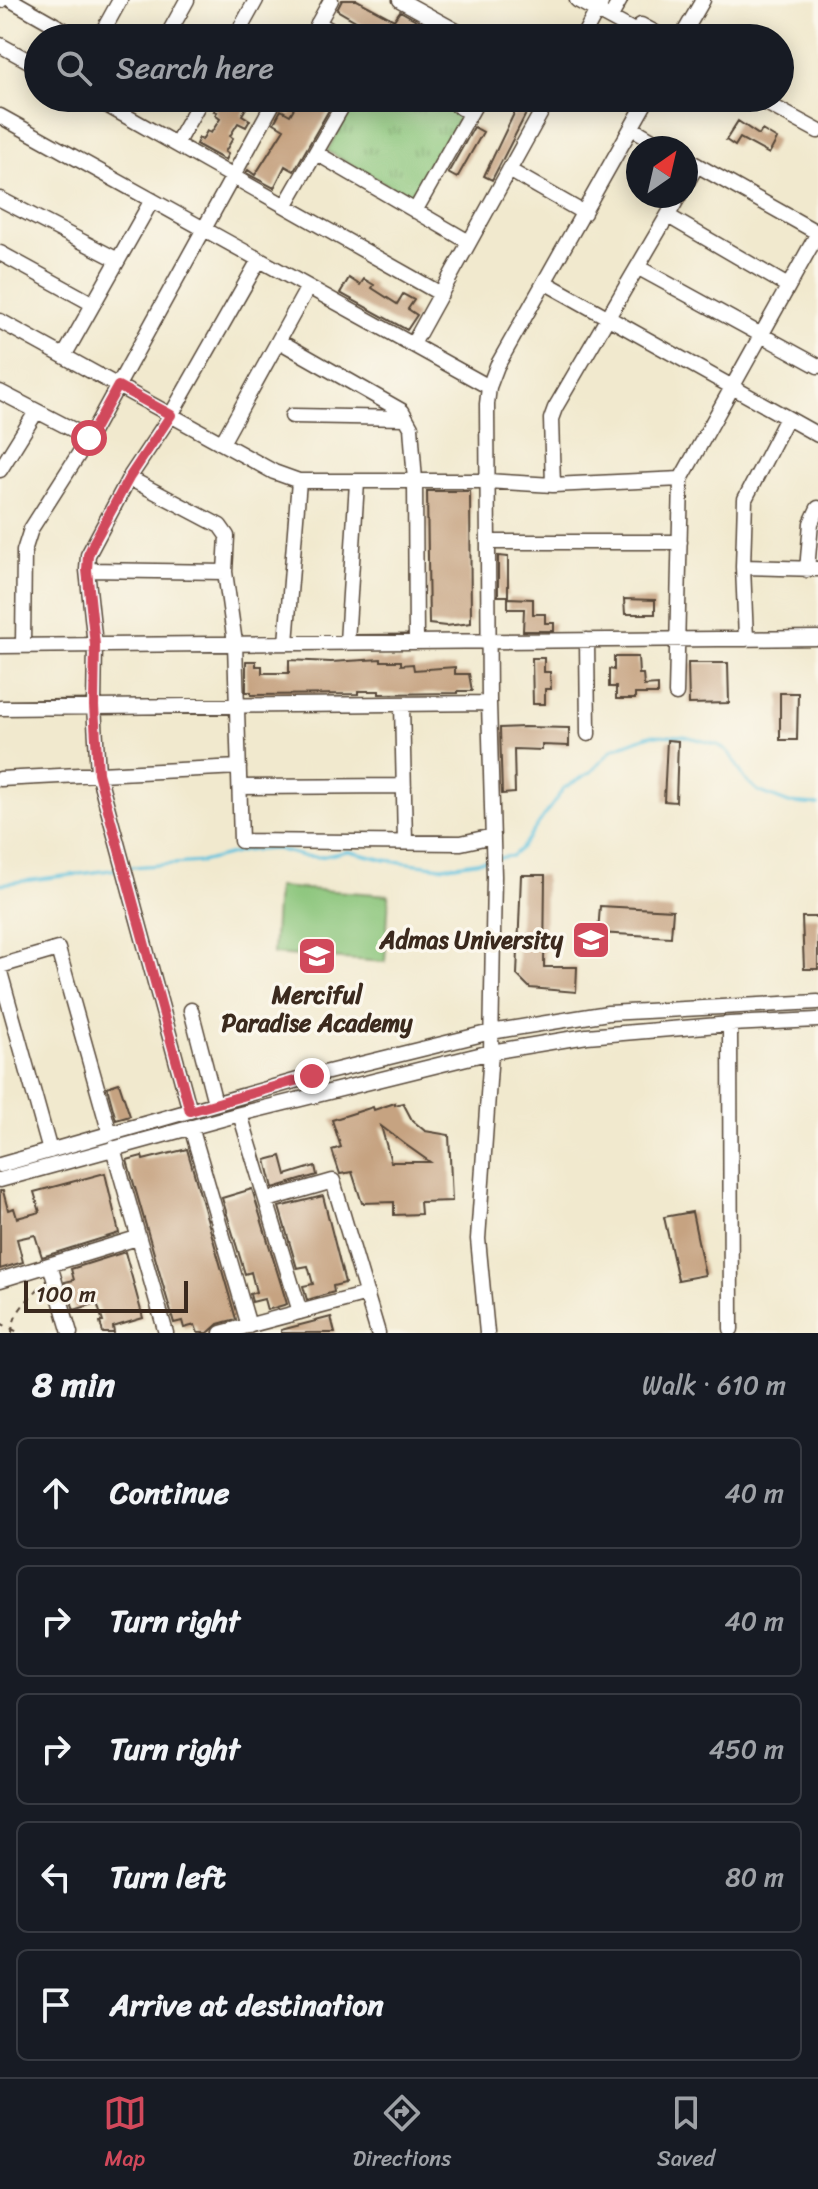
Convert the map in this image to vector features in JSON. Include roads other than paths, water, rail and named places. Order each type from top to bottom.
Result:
[{"type":"street","points":[[11,0],[53,24]]},
{"type":"street","points":[[107,24],[120,0]]},
{"type":"street","points":[[174,24],[187,0]]},
{"type":"street","points":[[243,24],[256,0]]},
{"type":"street","points":[[318,23],[331,0]]},
{"type":"street","points":[[400,0],[444,24]]},
{"type":"street","points":[[577,0],[606,7],[638,24]]},
{"type":"street","points":[[689,24],[703,0]]},
{"type":"street","points":[[593,24],[606,7]]},
{"type":"street","points":[[606,7],[628,24]]},
{"type":"street","points":[[0,45],[24,58]]},
{"type":"street","points":[[794,108],[818,121]]},
{"type":"street","points":[[119,112],[441,294]]},
{"type":"street","points":[[176,144],[191,112]]},
{"type":"street","points":[[23,645],[25,541],[89,438],[268,112]]},
{"type":"street","points":[[285,206],[339,112]]},
{"type":"street","points":[[413,344],[541,112]]},
{"type":"street","points":[[487,1333],[478,1239],[491,1052],[494,876],[489,703],[489,387],[497,366],[641,112]]},
{"type":"street","points":[[783,112],[818,131]]},
{"type":"street","points":[[415,211],[470,113]]},
{"type":"street","points":[[0,116],[489,387]]},
{"type":"street","points":[[632,128],[646,136]]},
{"type":"street","points":[[316,153],[469,242]]},
{"type":"street","points":[[676,694],[681,479],[818,233],[698,166]]},
{"type":"street","points":[[509,170],[584,213]]},
{"type":"street","points":[[0,199],[118,260]]},
{"type":"street","points":[[64,356],[152,200]]},
{"type":"street","points":[[553,485],[551,419],[606,317],[639,268],[672,208]]},
{"type":"street","points":[[668,216],[788,286]]},
{"type":"street","points":[[0,253],[93,304]]},
{"type":"street","points":[[190,1111],[98,773],[94,706],[95,645],[88,555],[129,478],[171,415],[259,260]]},
{"type":"street","points":[[639,268],[818,366]]},
{"type":"street","points":[[546,283],[818,435]]},
{"type":"street","points":[[222,443],[308,287]]},
{"type":"street","points":[[0,321],[274,472],[299,481],[487,481],[553,485],[681,479]]},
{"type":"street","points":[[279,341],[402,411],[411,427],[415,481],[416,642]]},
{"type":"street","points":[[0,392],[89,438]]},
{"type":"street","points":[[2,465],[36,412]]},
{"type":"street","points":[[292,416],[406,418]]},
{"type":"street","points":[[746,639],[743,567],[745,499],[787,418]]},
{"type":"street","points":[[129,478],[225,531],[227,536],[225,572],[235,643],[241,841],[461,843],[494,839]]},
{"type":"street","points":[[286,643],[299,481]]},
{"type":"street","points":[[347,642],[357,482]]},
{"type":"street","points":[[743,567],[813,570],[811,523],[818,508]]},
{"type":"street","points":[[488,542],[680,542]]},
{"type":"street","points":[[87,570],[225,572]]},
{"type":"street","points":[[0,646],[818,638]]},
{"type":"street","points":[[587,640],[588,734]]},
{"type":"street","points":[[0,708],[489,703]]},
{"type":"street","points":[[402,704],[405,842]]},
{"type":"street","points":[[0,779],[239,767]]},
{"type":"street","points":[[240,787],[404,786]]},
{"type":"street","points":[[0,966],[58,949],[166,1333]]},
{"type":"street","points":[[0,972],[50,1151]]},
{"type":"street","points":[[0,1180],[215,1103],[491,1032],[597,1014],[818,1002]]},
{"type":"street","points":[[191,1010],[215,1103]]},
{"type":"street","points":[[0,1165],[50,1151],[191,1127],[491,1052],[587,1036],[818,1020]]},
{"type":"street","points":[[730,1024],[731,1329]]},
{"type":"street","points":[[312,1076],[317,1095]]},
{"type":"street","points":[[240,1114],[300,1312]]},
{"type":"street","points":[[191,1127],[249,1326]]},
{"type":"street","points":[[267,1200],[333,1181],[378,1333]]},
{"type":"street","points":[[0,1280],[137,1238]]},
{"type":"street","points":[[48,1265],[70,1333]]},
{"type":"street","points":[[221,1333],[367,1294]]},
{"type":"waterway","points":[[496,858],[512,856],[522,847],[564,788],[591,772],[613,749],[650,735],[685,736],[718,745],[730,754],[745,779],[758,791],[789,803],[818,805]]},
{"type":"waterway","points":[[131,867],[201,862],[244,851],[276,849],[320,857],[348,851],[385,860],[442,867],[489,860]]},
{"type":"waterway","points":[[0,884],[119,869]]},
{"type":"place","name":"Admas University","points":[[591,940]]},
{"type":"place","name":"Merciful Paradise Academy","points":[[317,956]]}]
